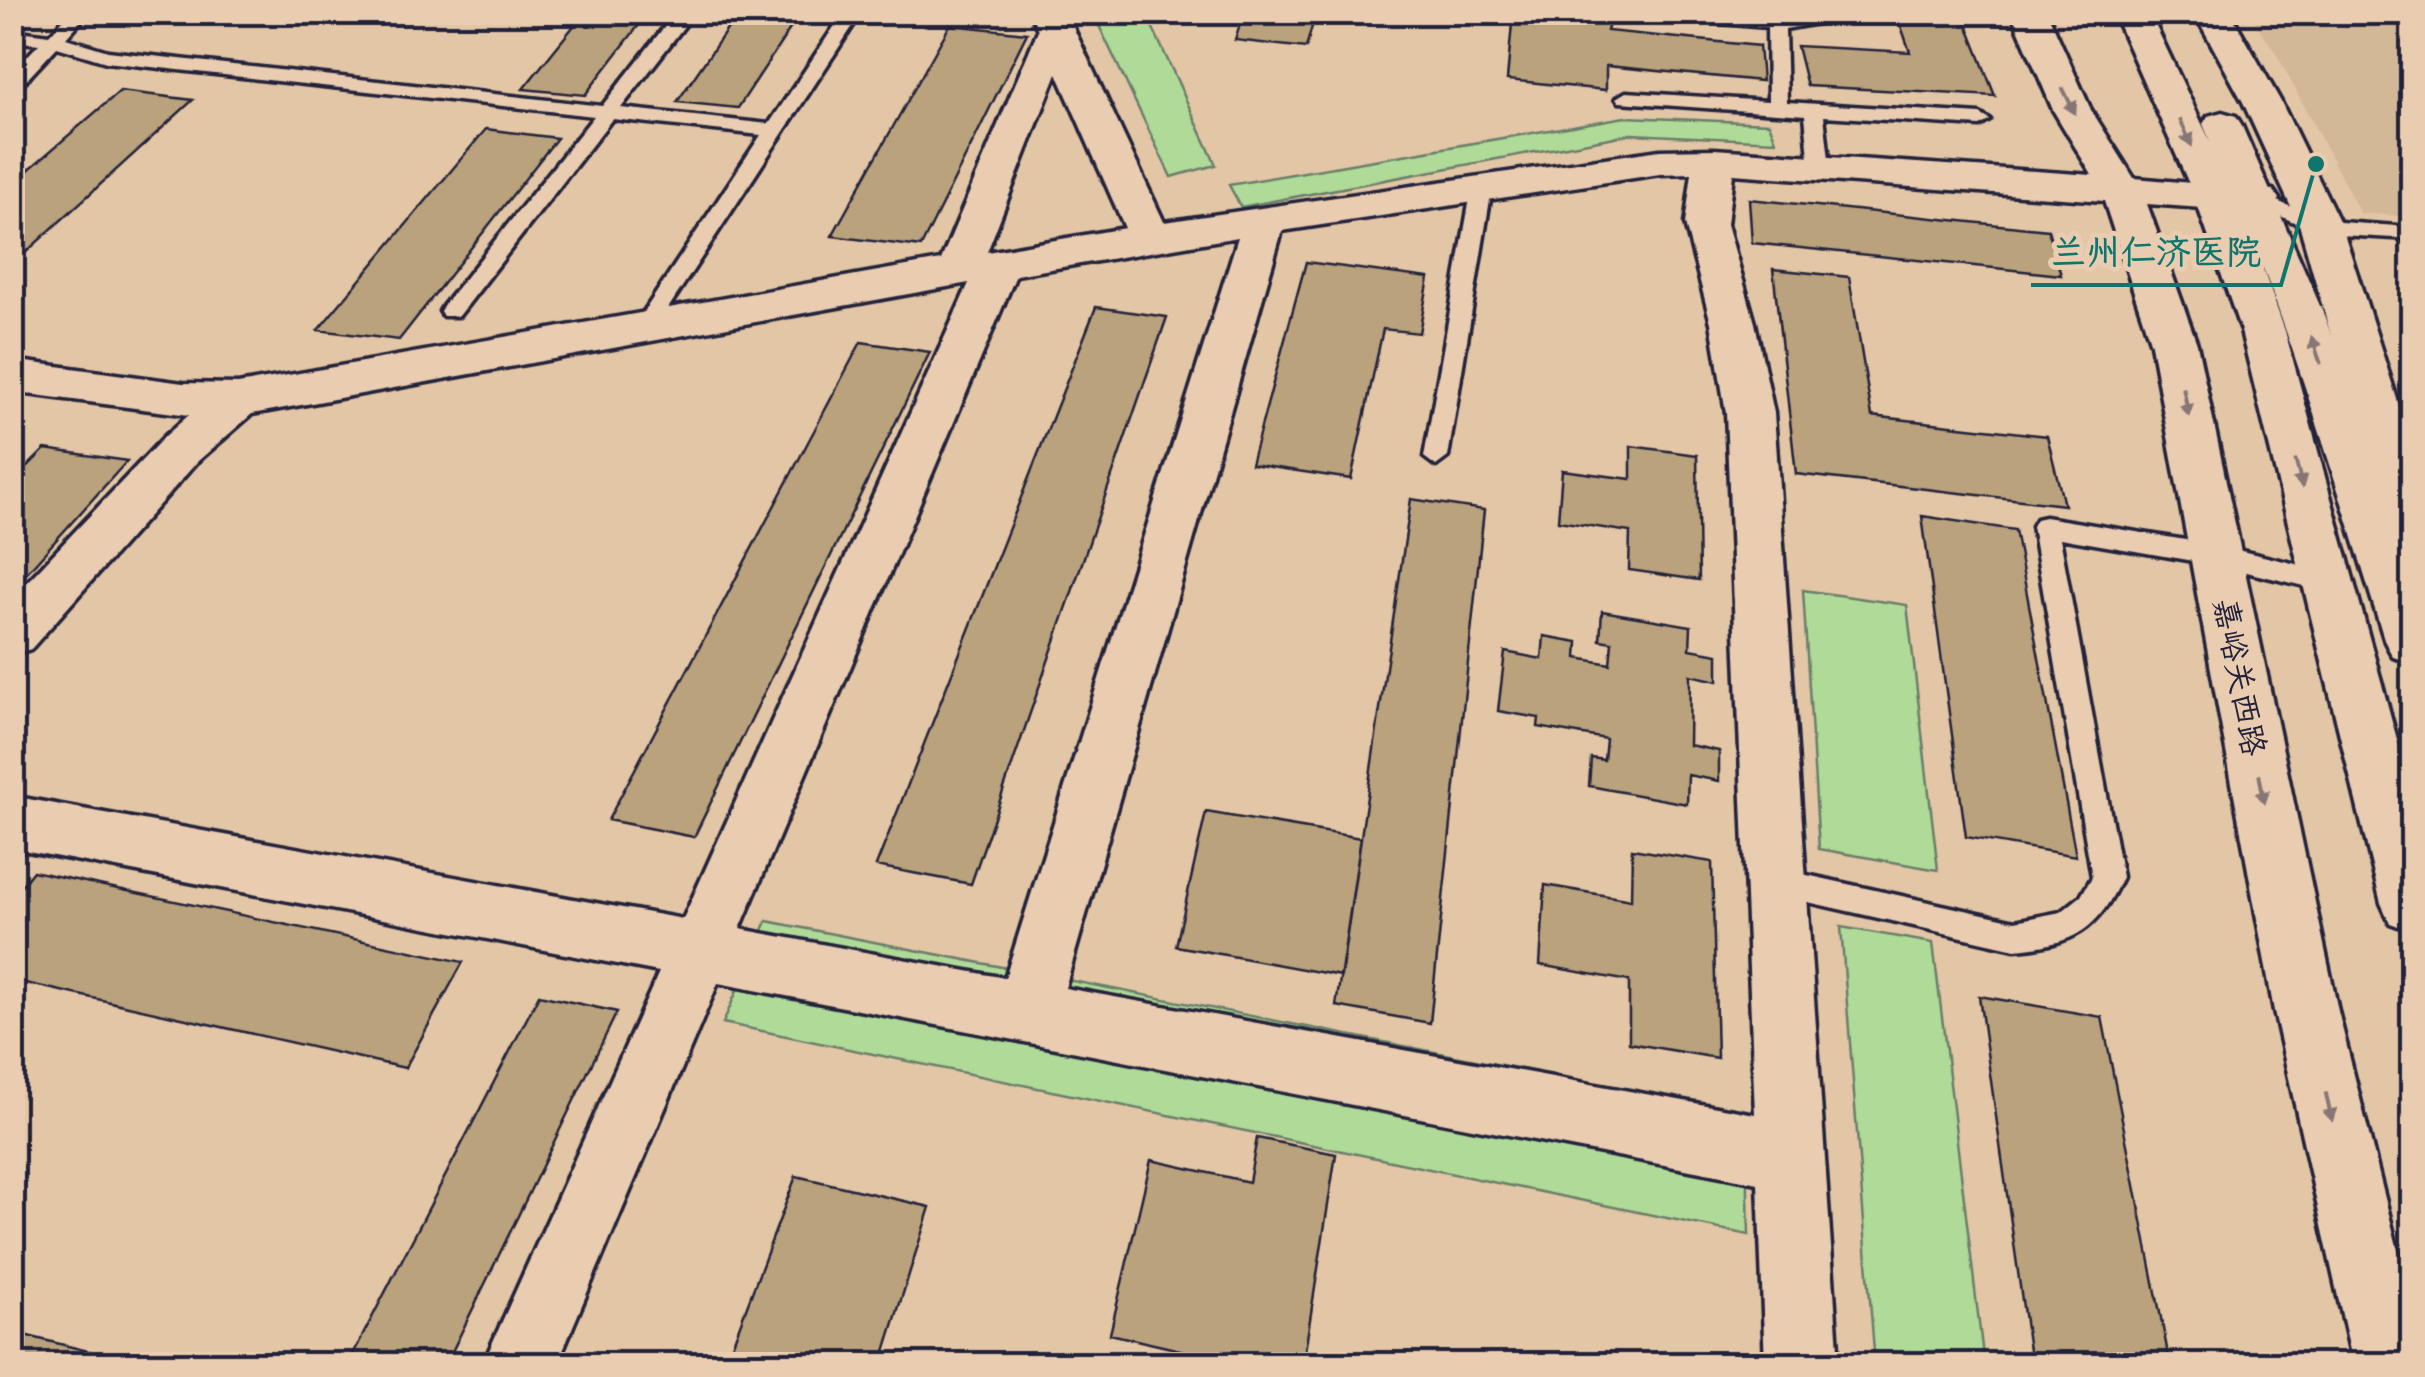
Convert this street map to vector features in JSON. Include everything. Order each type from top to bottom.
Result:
[{"type":"street","name":"嘉峪关西路","points":[[2029,12],[2072,110],[2121,188],[2174,344],[2306,1011],[2390,1364]]},
{"type":"street","points":[[2131,12],[2312,337],[2412,642]]},
{"type":"street","points":[[2166,12],[2236,197],[2263,331],[2412,903]]},
{"type":"street","points":[[2212,12],[2262,102],[2321,227],[2370,392],[2412,514]]},
{"type":"street","points":[[1052,21],[1150,237]]},
{"type":"street","points":[[520,1364],[700,951],[978,268],[1052,21]]},
{"type":"street","points":[[12,376],[183,399],[238,400],[1150,237],[1660,162],[1714,161],[2236,197]]},
{"type":"street","points":[[1714,161],[1706,224],[1733,323],[1750,413],[1802,1364]]},
{"type":"street","points":[[1026,1012],[1264,220]]},
{"type":"street","points":[[12,634],[181,449],[238,400]]},
{"type":"street","points":[[12,822],[1790,1155]]},
{"type":"lane","points":[[12,84],[80,12]]},
{"type":"lane","points":[[451,311],[686,12]]},
{"type":"lane","points":[[644,328],[853,12]]},
{"type":"lane","points":[[1690,12],[1776,24],[1823,17],[1823,12]]},
{"type":"lane","points":[[1776,24],[1778,107]]},
{"type":"lane","points":[[12,35],[56,41],[106,56],[775,131]]},
{"type":"lane","points":[[1626,98],[1980,120]]},
{"type":"lane","points":[[1814,110],[1820,168]]},
{"type":"lane","points":[[1436,457],[1482,187]]},
{"type":"lane","points":[[2236,197],[2321,227],[2412,233]]},
{"type":"lane","points":[[1775,882],[2015,935],[2049,933],[2077,920],[2097,902],[2107,877],[2045,526],[2216,555],[2326,581]]},
{"type":"shaded area","points":[[2249,13],[2412,13],[2412,217],[2360,213],[2276,53]]},
{"type":"green space","points":[[1093,13],[1146,13],[1216,165],[1171,177]]},
{"type":"green space","points":[[1625,117],[1769,123],[1776,141],[1631,134],[1241,207],[1229,185]]},
{"type":"green space","points":[[1803,590],[1907,605],[1938,870],[1819,849]]},
{"type":"green space","points":[[767,921],[1746,1113],[1749,1235],[723,1023]]},
{"type":"green space","points":[[1841,927],[1933,943],[1984,1364],[1875,1364]]},
{"type":"building","points":[[585,12],[649,12],[585,95],[523,89]]},
{"type":"building","points":[[739,12],[801,12],[738,108],[677,102]]},
{"type":"building","points":[[1244,12],[1316,12],[1306,48],[1235,40]]},
{"type":"building","points":[[1513,12],[1612,12],[1607,31],[1759,46],[1762,81],[1606,66],[1606,90],[1507,80]]},
{"type":"building","points":[[1896,12],[1962,12],[1995,96],[1807,86],[1797,46],[1910,52]]},
{"type":"building","points":[[950,25],[1027,33],[921,247],[832,236]]},
{"type":"building","points":[[120,91],[193,100],[12,265],[12,184]]},
{"type":"building","points":[[486,129],[557,138],[399,340],[318,330]]},
{"type":"building","points":[[1749,199],[2048,230],[2061,275],[1752,243]]},
{"type":"building","points":[[1306,262],[1429,278],[1419,333],[1383,329],[1351,479],[1251,464]]},
{"type":"building","points":[[1773,269],[1849,277],[1872,416],[2047,436],[2064,505],[1796,474]]},
{"type":"building","points":[[1096,307],[1167,317],[971,884],[876,866]]},
{"type":"building","points":[[861,342],[930,352],[694,837],[608,820]]},
{"type":"building","points":[[1631,446],[1697,455],[1699,580],[1629,570],[1630,532],[1558,521],[1562,470],[1631,479]]},
{"type":"building","points":[[45,449],[127,461],[12,589],[12,482]]},
{"type":"building","points":[[1411,499],[1484,510],[1430,1023],[1336,1006]]},
{"type":"building","points":[[1922,516],[2015,530],[2076,856],[1966,837]]},
{"type":"building","points":[[1602,611],[1691,626],[1690,649],[1718,654],[1718,681],[1690,675],[1689,745],[1719,751],[1719,781],[1688,775],[1687,804],[1589,786],[1591,758],[1604,760],[1606,739],[1538,727],[1539,718],[1498,711],[1505,652],[1542,659],[1544,636],[1578,642],[1577,658],[1610,664],[1612,642],[1600,640]]},
{"type":"building","points":[[1206,812],[1361,838],[1341,976],[1176,946]]},
{"type":"building","points":[[1632,849],[1712,862],[1717,1058],[1629,1043],[1629,981],[1540,965],[1545,885],[1631,900]]},
{"type":"building","points":[[33,871],[463,962],[405,1068],[12,980],[12,897]]},
{"type":"building","points":[[539,995],[617,1012],[446,1364],[348,1364]]},
{"type":"building","points":[[1979,996],[2102,1017],[2170,1364],[2031,1364]]},
{"type":"building","points":[[1257,1138],[1336,1154],[1303,1364],[1214,1364],[1215,1358],[1110,1334],[1151,1160],[1249,1182]]},
{"type":"building","points":[[796,1176],[930,1207],[881,1364],[725,1364]]},
{"type":"building","points":[[12,1332],[140,1364],[12,1364]]},
{"type":"place","name":"兰州仁济医院","points":[[2316,164]]}]
